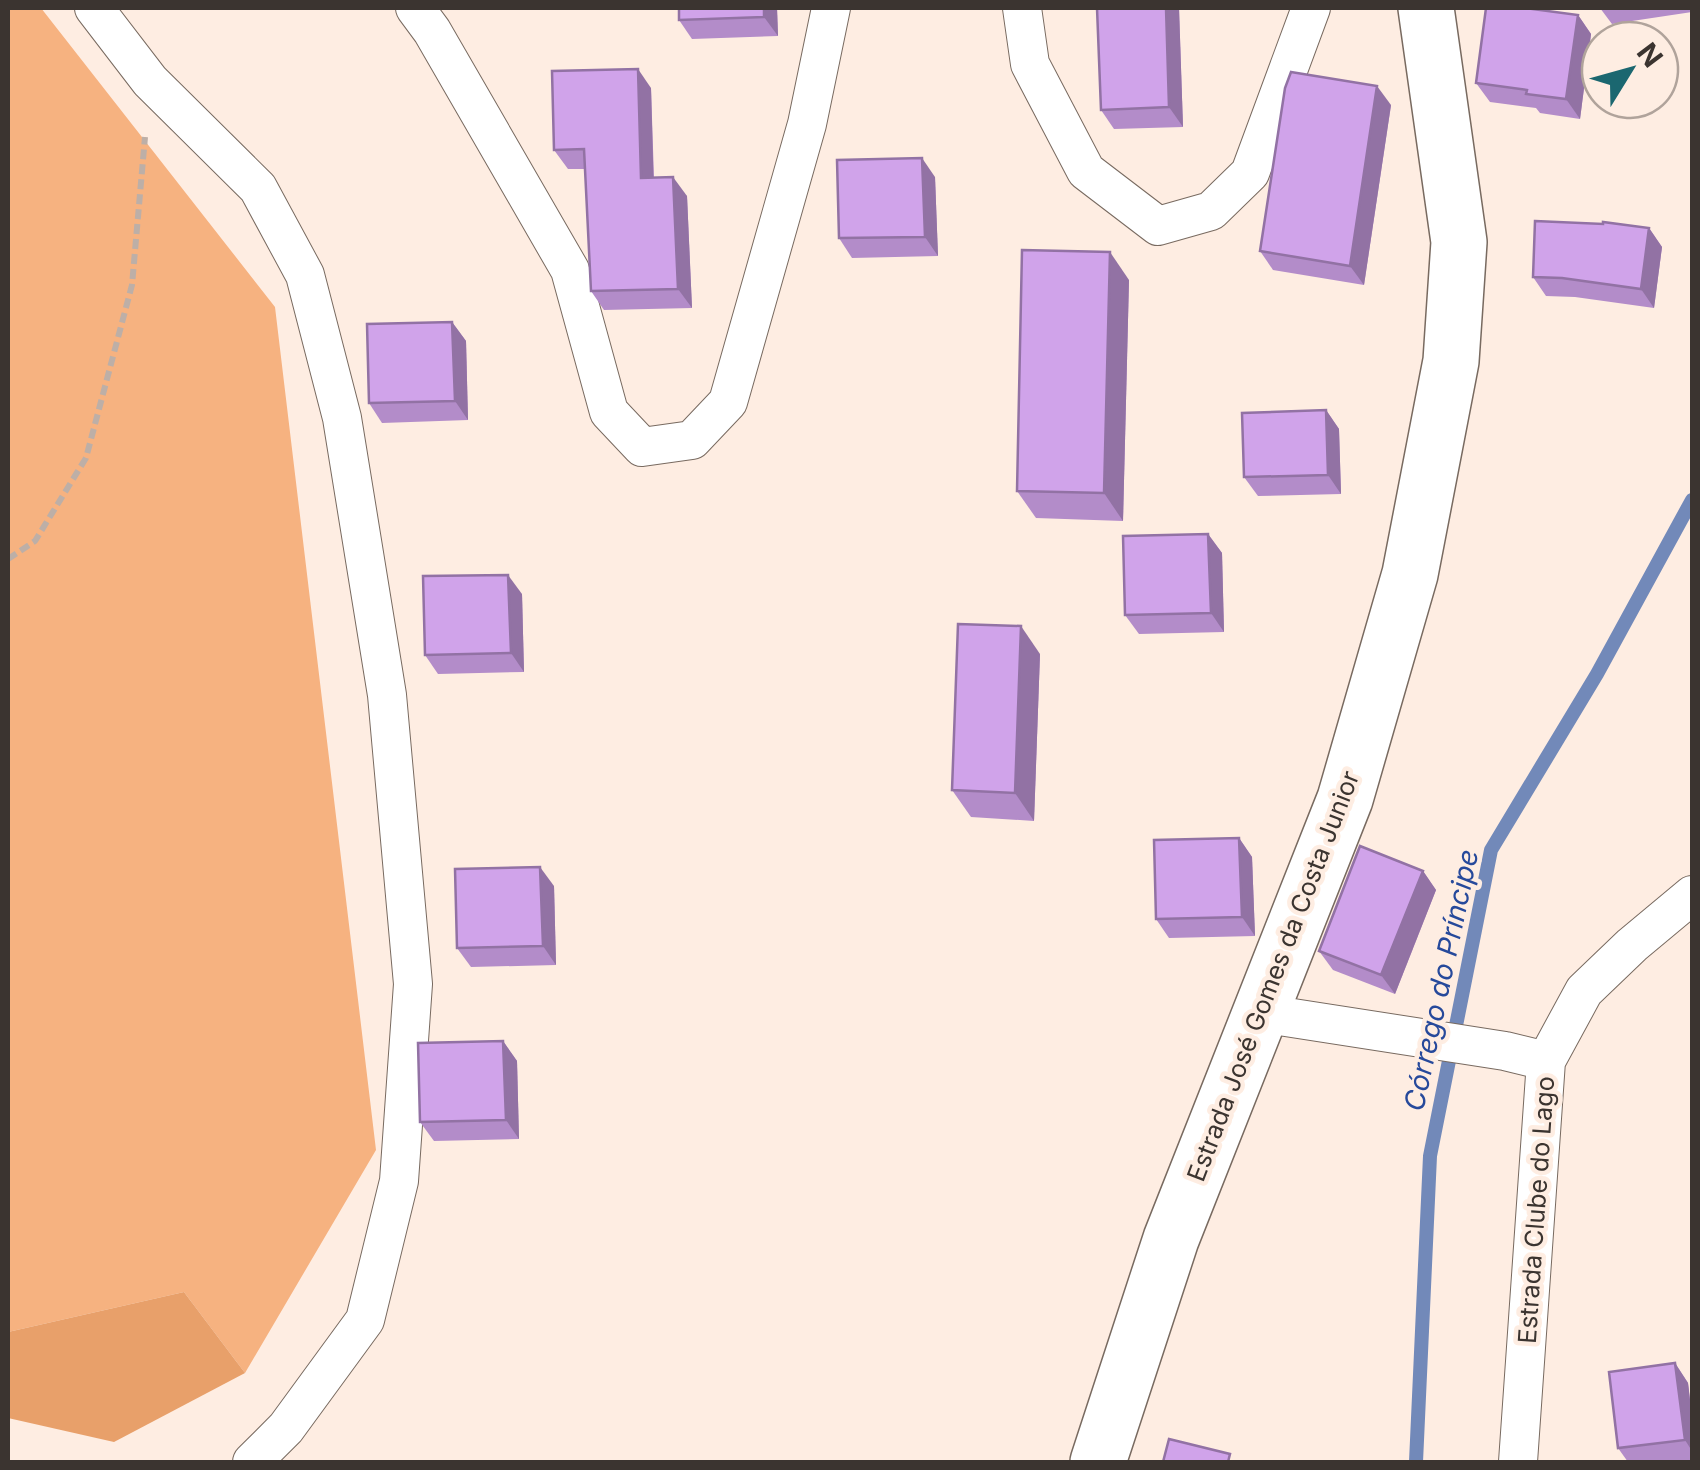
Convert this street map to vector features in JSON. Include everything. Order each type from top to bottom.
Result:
[{"type":"street","points":[[94,8],[150,81],[258,188],[305,275],[342,418],[387,695],[413,984],[398,1182],[365,1320],[286,1428],[252,1462]]},
{"type":"street","points":[[415,8],[570,270],[609,412],[642,447],[692,440],[728,402],[807,124],[831,8]]},
{"type":"street","points":[[1022,8],[1030,64],[1086,171],[1158,226],[1211,211],[1250,173],[1311,8]]},
{"type":"street","name":"Estrada José Gomes da Costa Junior","points":[[1098,1462],[1171,1238],[1345,800],[1410,574],[1451,361],[1459,242],[1426,8]]},
{"type":"street","name":"Estrada Clube do Lago","points":[[1518,1462],[1546,1062],[1584,990],[1692,895]]},
{"type":"street","points":[[1261,1013],[1408,1034],[1546,1062]]},
{"type":"path","points":[[8,558],[35,540],[86,458],[132,285],[150,81]]},
{"type":"shaded area","points":[[8,8],[41,8],[275,307],[376,1150],[245,1373],[184,1292],[8,1332]]},
{"type":"shaded area","points":[[184,1292],[245,1373],[114,1442],[8,1418],[8,1332]]},
{"type":"building","points":[[679,8],[764,8],[764,17],[679,20]]},
{"type":"building","points":[[1097,8],[1166,8],[1169,107],[1101,110]]},
{"type":"building","points":[[1486,8],[1578,15],[1566,99],[1476,83]]},
{"type":"building","points":[[638,69],[641,178],[673,177],[678,289],[591,291],[584,149],[554,150],[552,71]]},
{"type":"building","points":[[1291,72],[1377,86],[1350,266],[1260,251],[1285,88]]},
{"type":"building","points":[[922,158],[925,237],[839,238],[837,160]]},
{"type":"building","points":[[1535,221],[1603,222],[1649,228],[1641,289],[1533,277]]},
{"type":"building","points":[[1022,250],[1110,252],[1104,493],[1017,491]]},
{"type":"building","points":[[452,322],[455,401],[369,403],[367,324]]},
{"type":"building","points":[[1326,410],[1328,475],[1244,477],[1242,413]]},
{"type":"building","points":[[1208,534],[1211,613],[1125,615],[1123,536]]},
{"type":"building","points":[[508,575],[511,653],[425,655],[423,576]]},
{"type":"building","points":[[958,624],[1021,626],[1015,793],[952,790]]},
{"type":"building","points":[[1239,838],[1242,917],[1156,919],[1154,840]]},
{"type":"building","points":[[1360,846],[1423,871],[1381,975],[1319,951]]},
{"type":"building","points":[[540,867],[543,946],[457,948],[455,869]]},
{"type":"building","points":[[503,1041],[506,1120],[420,1122],[418,1043]]},
{"type":"building","points":[[1675,1363],[1685,1440],[1618,1448],[1609,1372]]},
{"type":"building","points":[[1169,1439],[1230,1454],[1228,1462],[1163,1462]]},
{"type":"waterway","name":"Córrego do Príncipe","points":[[1416,1462],[1430,1156],[1491,850],[1597,674],[1692,500]]}]
